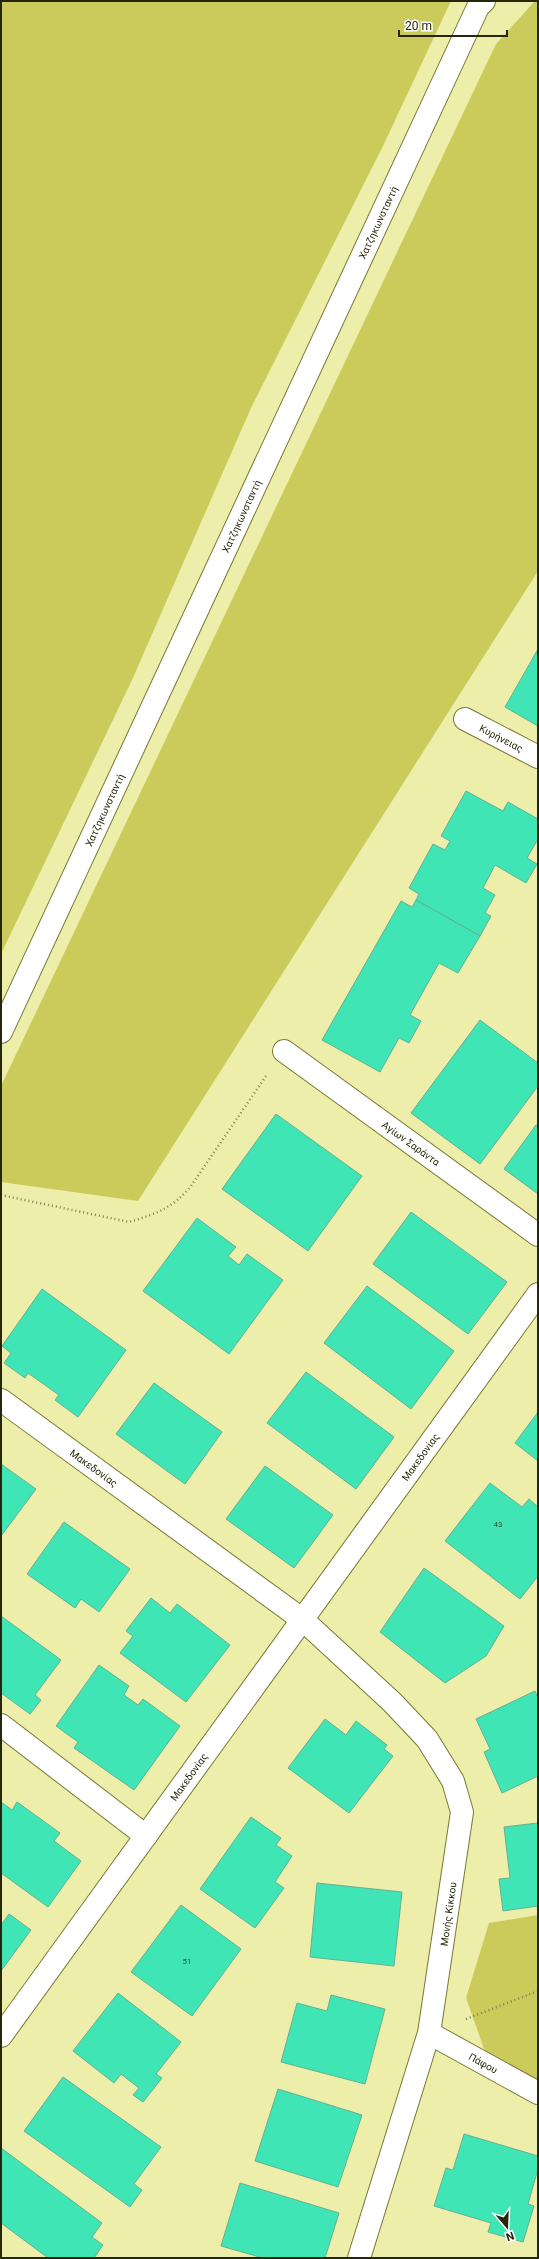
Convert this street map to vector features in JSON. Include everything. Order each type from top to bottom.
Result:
[{"type":"street","name":"Χατζηκωνσταντή","points":[[1,1032],[474,15],[484,1]]},
{"type":"street","name":"Κυρήνειας","points":[[465,719],[538,757]]},
{"type":"street","name":"Αγίων Σαράντα","points":[[284,1051],[538,1236]]},
{"type":"street","name":"Μακεδονίας","points":[[1,2036],[538,1294]]},
{"type":"street","name":"Μακεδονίας","points":[[1,1400],[303,1620]]},
{"type":"street","name":"Μονής Κίκκου","points":[[303,1620],[392,1702],[428,1740],[453,1781],[462,1812],[429,2033],[359,2258]]},
{"type":"street","points":[[1,1725],[146,1836]]},
{"type":"street","name":"Πάφου","points":[[429,2033],[538,2092]]},
{"type":"path","points":[[1,1196],[129,1222],[149,1217],[178,1202],[191,1186],[284,1051]]},
{"type":"path","points":[[429,2033],[538,1991]]},
{"type":"shaded area","points":[[1,1],[451,1],[383,146],[251,408],[132,680],[1,954]]},
{"type":"shaded area","points":[[535,1],[538,1],[538,571],[138,1201],[1,1182],[1,1086],[496,44]]},
{"type":"shaded area","points":[[538,1915],[538,2084],[488,2060],[466,1998],[489,1923]]},
{"type":"building","points":[[538,649],[538,726],[505,707]]},
{"type":"building","points":[[466,791],[503,811],[508,802],[538,819],[538,839],[527,858],[537,864],[526,883],[495,865],[483,888],[495,895],[485,913],[491,916],[480,936],[416,900],[419,894],[409,888],[433,844],[445,850],[450,841],[441,836]]},
{"type":"building","points":[[416,900],[480,936],[458,973],[439,963],[410,1015],[421,1021],[409,1043],[399,1038],[380,1072],[322,1040],[401,901],[412,907]]},
{"type":"building","points":[[480,1020],[538,1063],[538,1086],[480,1164],[411,1113]]},
{"type":"building","points":[[276,1114],[362,1176],[308,1251],[222,1189]]},
{"type":"building","points":[[536,1125],[538,1126],[538,1194],[504,1169]]},
{"type":"building","points":[[411,1212],[507,1282],[468,1334],[373,1264]]},
{"type":"building","points":[[197,1218],[236,1247],[228,1256],[239,1265],[247,1254],[283,1280],[229,1354],[143,1291]]},
{"type":"building","points":[[367,1286],[454,1351],[411,1409],[324,1343]]},
{"type":"building","points":[[42,1289],[126,1350],[78,1417],[55,1400],[59,1395],[28,1373],[25,1378],[4,1363],[11,1353],[2,1346]]},
{"type":"building","points":[[306,1372],[394,1437],[356,1489],[267,1423]]},
{"type":"building","points":[[154,1383],[222,1432],[185,1484],[116,1434]]},
{"type":"building","points":[[538,1412],[538,1461],[515,1443]]},
{"type":"building","points":[[1,1464],[36,1489],[1,1536]]},
{"type":"building","points":[[265,1466],[333,1515],[294,1568],[226,1519]]},
{"type":"building","points":[[490,1483],[522,1507],[529,1499],[538,1507],[538,1576],[520,1599],[445,1541]]},
{"type":"building","points":[[64,1522],[130,1569],[99,1612],[81,1599],[75,1608],[27,1574]]},
{"type":"building","points":[[424,1568],[504,1626],[486,1656],[445,1683],[380,1632]]},
{"type":"building","points":[[151,1598],[170,1613],[177,1604],[230,1645],[186,1702],[120,1653],[133,1636],[126,1631]]},
{"type":"building","points":[[1,1616],[61,1660],[35,1695],[41,1700],[30,1714],[1,1693]]},
{"type":"building","points":[[99,1665],[129,1686],[124,1695],[138,1705],[143,1699],[180,1726],[134,1790],[74,1748],[78,1742],[56,1726]]},
{"type":"building","points":[[535,1691],[538,1698],[538,1776],[502,1793],[484,1752],[490,1749],[476,1719]]},
{"type":"building","points":[[325,1719],[346,1735],[356,1721],[387,1745],[384,1749],[393,1756],[349,1813],[288,1768]]},
{"type":"building","points":[[1,1802],[12,1810],[17,1802],[60,1833],[54,1841],[81,1861],[48,1907],[1,1873]]},
{"type":"building","points":[[251,1817],[281,1838],[276,1845],[292,1856],[275,1882],[284,1888],[255,1928],[200,1889]]},
{"type":"building","points":[[538,1823],[538,1906],[503,1911],[499,1879],[510,1878],[504,1827]]},
{"type":"building","points":[[317,1883],[402,1892],[394,1966],[310,1957]]},
{"type":"building","points":[[181,1905],[241,1949],[192,2016],[131,1972]]},
{"type":"building","points":[[9,1914],[31,1930],[1,1971],[1,1925]]},
{"type":"building","points":[[118,1993],[181,2042],[156,2074],[162,2078],[143,2102],[133,2095],[139,2088],[121,2074],[114,2083],[73,2051]]},
{"type":"building","points":[[331,1995],[385,2009],[365,2084],[281,2062],[297,2003],[327,2011]]},
{"type":"building","points":[[63,2077],[161,2147],[134,2184],[142,2190],[130,2207],[24,2131]]},
{"type":"building","points":[[278,2089],[362,2115],[338,2187],[255,2161]]},
{"type":"building","points":[[464,2134],[538,2156],[538,2169],[528,2204],[534,2206],[523,2242],[488,2232],[491,2223],[434,2206],[446,2168],[453,2170]]},
{"type":"building","points":[[1,2148],[102,2223],[92,2237],[103,2245],[94,2258],[48,2258],[1,2223]]},
{"type":"building","points":[[240,2183],[339,2213],[325,2258],[263,2258],[221,2246]]}]
